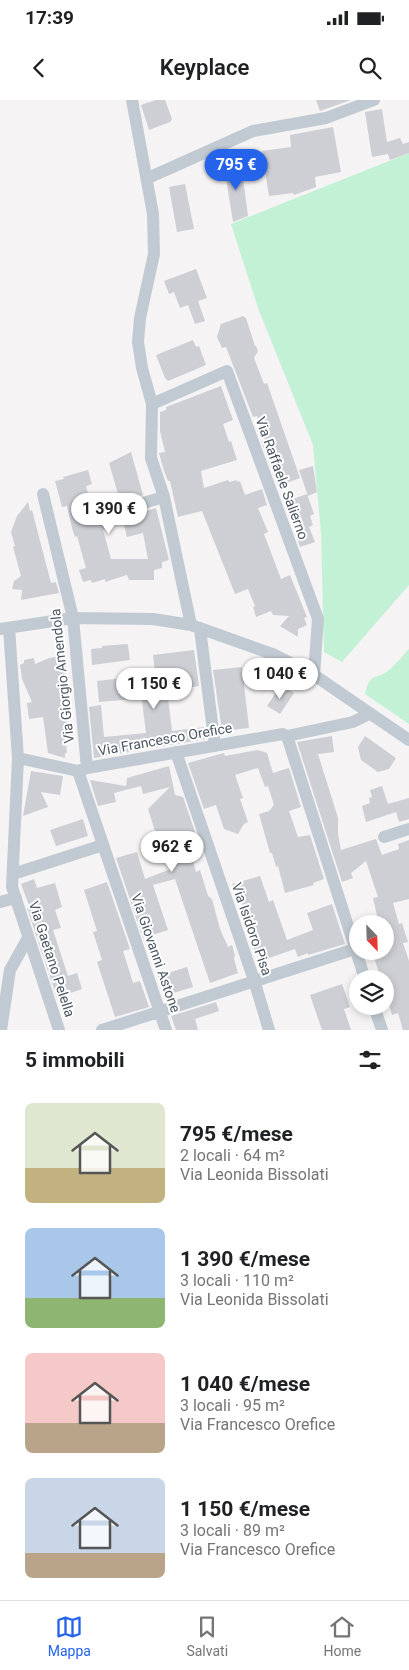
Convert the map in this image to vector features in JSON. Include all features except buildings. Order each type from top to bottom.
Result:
[{"type":"street","points":[[133,100],[154,214],[154,254],[140,318],[138,342],[142,368],[152,404],[150,458],[164,497],[195,627],[215,746]]},
{"type":"street","points":[[148,178],[253,131],[326,118],[374,100]]},
{"type":"street","name":"Via Raffaele Salierno","points":[[152,404],[227,371],[318,620],[314,675]]},
{"type":"street","name":"Via Giorgio Amendola","points":[[43,494],[73,618],[82,770]]},
{"type":"street","points":[[114,510],[164,497]]},
{"type":"street","points":[[5,629],[73,618],[154,619],[195,627],[275,655],[314,675],[409,740]]},
{"type":"street","name":"Via Gaetano Pelella","points":[[5,629],[18,758],[12,887],[59,1030]]},
{"type":"street","name":"Via Francesco Orefice","points":[[18,758],[82,770],[283,734],[287,736],[353,722],[369,714]]},
{"type":"street","points":[[287,736],[349,930]]},
{"type":"street","name":"Via Isidoro Pisa","points":[[176,752],[254,980],[268,1030]]},
{"type":"street","name":"Via Giovanni Astone","points":[[82,770],[103,845],[166,1030]]},
{"type":"street","points":[[384,836],[409,829]]},
{"type":"street","points":[[13,874],[103,845]]},
{"type":"street","name":"Via Gaetano Pelella","points":[[0,902],[16,898]]},
{"type":"street","points":[[0,1030],[10,970],[28,938]]},
{"type":"street","points":[[102,1030],[349,951]]},
{"type":"street","points":[[377,1015],[382,1030]]},
{"type":"green space","points":[[409,153],[409,585],[342,662],[324,652],[321,533],[313,445],[258,308],[231,224]]},
{"type":"green space","points":[[409,649],[409,724],[365,694],[371,679],[389,670]]}]
